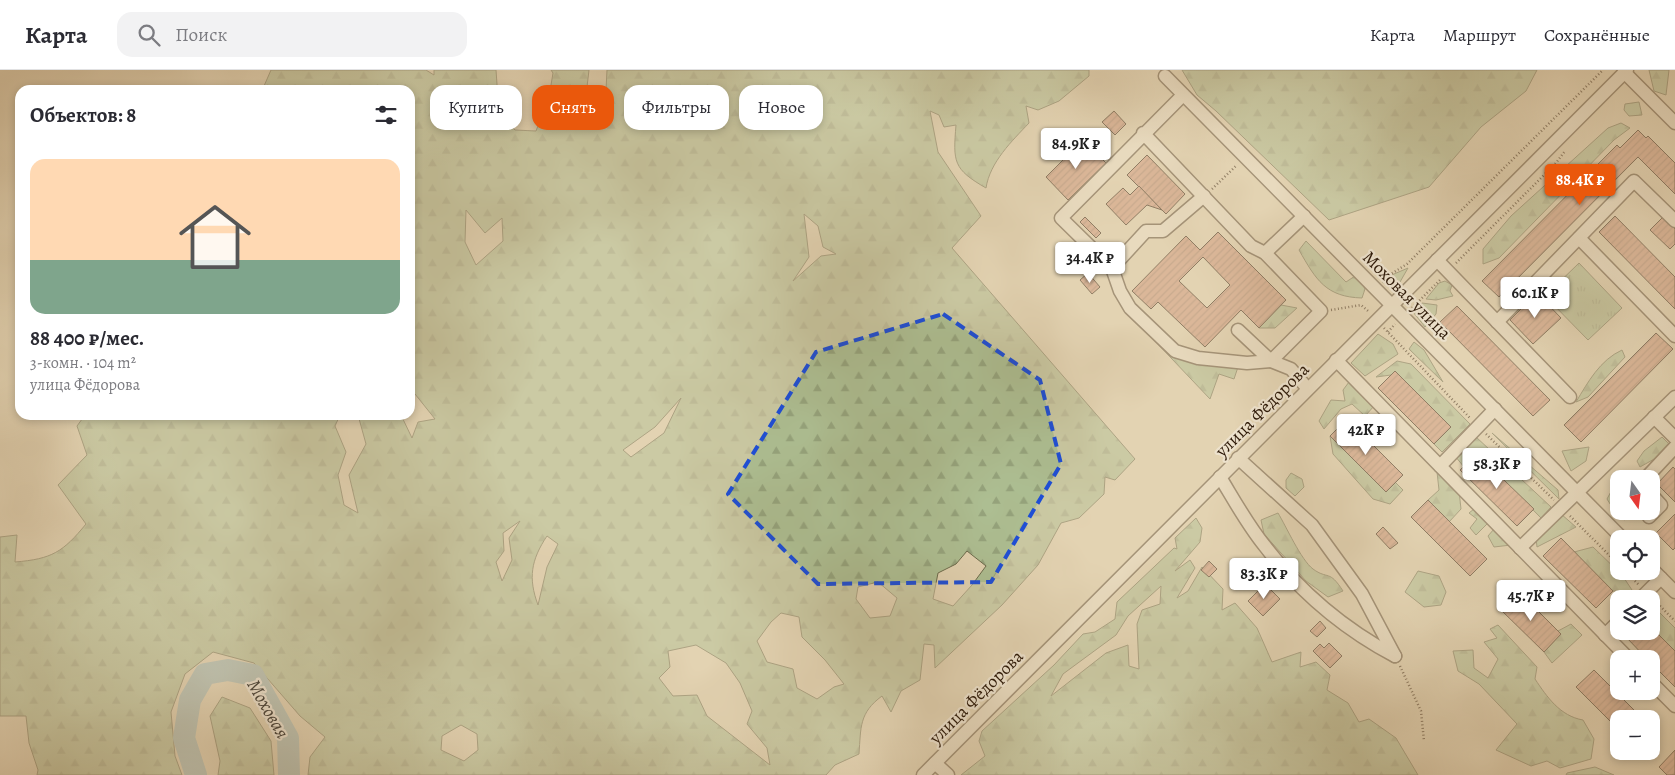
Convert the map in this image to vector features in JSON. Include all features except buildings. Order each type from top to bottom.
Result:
[{"type":"street","points":[[1625,71],[1675,123]]},
{"type":"street","name":"улица Фёдорова","points":[[923,775],[1625,71]]},
{"type":"street","name":"Моховая улица","points":[[1165,76],[1614,530]]},
{"type":"street","points":[[1143,133],[1250,246],[1265,253],[1321,311],[1271,361],[1237,362],[1198,358],[1175,351],[1130,308],[1120,291],[1112,268],[1061,218],[1143,133],[1183,95]]},
{"type":"street","points":[[1497,322],[1634,181],[1675,221]]},
{"type":"street","points":[[1112,268],[1146,231],[1164,231],[1204,196]]},
{"type":"street","points":[[1265,253],[1304,216]]},
{"type":"street","points":[[1579,238],[1675,336]]},
{"type":"street","points":[[1437,260],[1570,397]]},
{"type":"street","points":[[1238,330],[1271,361],[1291,369],[1307,388]]},
{"type":"street","points":[[1336,360],[1620,650]]},
{"type":"street","points":[[1520,548],[1675,397]]},
{"type":"street","points":[[1440,466],[1495,409]]},
{"type":"street","points":[[1654,417],[1675,438]]},
{"type":"street","points":[[1653,470],[1675,447]]},
{"type":"street","points":[[1238,458],[1312,525],[1362,594],[1395,656]]},
{"type":"street","points":[[1220,477],[1263,545],[1319,605],[1362,639],[1395,656]]},
{"type":"street","points":[[1649,590],[1661,578],[1675,592]]},
{"type":"street","points":[[1605,635],[1610,630]]},
{"type":"street","points":[[1660,691],[1675,706]]},
{"type":"street","points":[[935,763],[948,775]]},
{"type":"path","points":[[1373,285],[1407,264],[1603,70]]},
{"type":"path","points":[[1204,196],[1245,156]]},
{"type":"path","points":[[1395,656],[1421,711],[1424,741]]},
{"type":"highlighted area","points":[[943,314],[1040,380],[1061,464],[991,582],[818,584],[728,494],[816,352]]},
{"type":"green space","points":[[271,70],[426,70],[434,75],[434,70],[496,70],[497,85],[430,85],[430,130],[536,131],[614,130],[614,85],[606,85],[607,70],[1089,70],[1089,76],[1059,101],[1038,110],[1026,106],[1029,123],[997,161],[988,178],[986,188],[967,175],[958,163],[955,156],[956,125],[944,127],[939,115],[930,111],[938,152],[981,216],[952,248],[1135,459],[1115,480],[1105,477],[1104,494],[1079,518],[1061,523],[1038,565],[1002,605],[935,668],[934,645],[924,644],[920,680],[901,691],[891,712],[882,696],[869,708],[863,721],[859,754],[835,765],[826,775],[308,775],[310,757],[325,737],[300,716],[254,663],[213,652],[185,674],[171,712],[175,756],[182,775],[37,775],[38,770],[29,743],[26,716],[0,716],[0,537],[17,535],[15,562],[28,561],[48,556],[63,548],[86,524],[58,485],[87,455],[77,426],[81,420],[338,420],[335,426],[346,452],[338,475],[344,505],[358,513],[349,475],[366,444],[359,420],[403,420],[412,438],[418,422],[435,419],[415,394],[415,85],[264,85]],"holes":[[[466,210],[485,233],[502,218],[503,241],[476,265],[465,242]],[[804,214],[818,226],[823,247],[836,254],[821,256],[793,281],[809,257]],[[681,398],[664,433],[631,457],[623,450],[655,427]],[[520,521],[509,538],[512,560],[502,581],[496,562],[504,551],[503,533]],[[547,536],[558,544],[547,567],[538,605],[532,578],[534,561]],[[967,551],[986,566],[953,606],[933,599],[938,573],[956,564]],[[878,582],[897,598],[890,616],[870,618],[856,599],[858,587]],[[781,613],[799,617],[802,637],[825,660],[844,684],[834,687],[817,699],[797,688],[793,669],[767,662],[757,641],[771,622]],[[696,645],[726,663],[740,683],[752,711],[747,724],[767,748],[770,765],[707,716],[697,695],[673,696],[659,678],[670,667],[668,651]],[[461,725],[477,734],[478,750],[464,761],[441,750],[442,736]]]},
{"type":"green space","points":[[551,70],[589,70],[587,85],[551,85],[553,73]]},
{"type":"green space","points":[[1182,70],[1537,70],[1526,91],[1481,127],[1429,187],[1329,220],[1197,95]]},
{"type":"green space","points":[[1649,70],[1669,70],[1666,95],[1654,91]]},
{"type":"green space","points":[[1639,102],[1642,115],[1629,116],[1624,110],[1625,104]]},
{"type":"green space","points":[[1621,123],[1630,128],[1614,140],[1499,258],[1483,264],[1483,249],[1511,216],[1608,128]]},
{"type":"green space","points":[[1306,241],[1346,282],[1358,274],[1365,289],[1362,298],[1339,294],[1323,285],[1299,250]]},
{"type":"green space","points":[[1579,263],[1622,308],[1588,340],[1545,296]]},
{"type":"green space","points":[[1408,268],[1400,282],[1389,285],[1382,282],[1394,274]]},
{"type":"green space","points":[[1445,281],[1452,285],[1450,291],[1453,296],[1436,300],[1426,299],[1439,283]]},
{"type":"green space","points":[[1422,303],[1437,305],[1436,314],[1425,327],[1413,312]]},
{"type":"green space","points":[[1281,305],[1297,308],[1275,328],[1259,328]]},
{"type":"green space","points":[[1134,319],[1182,355],[1238,367],[1234,379],[1219,374],[1210,399]]},
{"type":"green space","points":[[1378,334],[1393,344],[1398,354],[1365,376],[1351,363]]},
{"type":"green space","points":[[1414,342],[1424,350],[1443,382],[1409,349]]},
{"type":"green space","points":[[1622,350],[1625,357],[1588,397],[1576,402],[1590,379],[1601,366],[1614,354]]},
{"type":"green space","points":[[1397,361],[1411,364],[1470,424],[1442,452],[1434,444],[1451,427],[1391,375],[1376,377]]},
{"type":"green space","points":[[1349,382],[1375,405],[1365,416],[1352,404],[1341,409],[1324,429],[1319,421],[1331,400],[1345,401],[1343,390]]},
{"type":"green space","points":[[1492,433],[1558,490],[1559,499]]},
{"type":"green space","points":[[1330,436],[1385,491],[1395,482],[1403,490],[1390,504],[1373,499],[1333,454]]},
{"type":"green space","points":[[1475,436],[1551,507],[1541,518],[1479,455],[1464,467],[1455,456]]},
{"type":"green space","points":[[1662,437],[1669,444],[1656,458],[1640,467],[1637,461],[1644,451]]},
{"type":"green space","points":[[1589,447],[1586,461],[1571,471],[1562,451]]},
{"type":"green space","points":[[1437,472],[1459,491],[1461,509],[1449,522],[1428,500],[1439,490]]},
{"type":"green space","points":[[1291,473],[1302,479],[1304,487],[1295,496],[1286,488],[1286,480]]},
{"type":"green space","points":[[1474,509],[1488,523],[1476,535],[1470,528],[1477,519],[1469,513]]},
{"type":"green space","points":[[1278,513],[1308,565],[1318,572],[1331,577],[1343,591],[1328,597],[1306,581],[1264,534],[1261,520]]},
{"type":"green space","points":[[1561,514],[1576,527],[1537,547],[1536,538]]},
{"type":"green space","points":[[1196,518],[1202,528],[1200,542],[1175,571],[1190,560],[1195,568],[1177,598],[1188,591],[1202,567],[1223,589],[1222,610],[1235,603],[1257,628],[1272,662],[1301,652],[1300,667],[1316,662],[1330,675],[1327,690],[1348,703],[1359,722],[1369,719],[1396,738],[1418,775],[961,775],[985,756],[979,741],[982,731],[1054,665],[1083,634],[1095,632],[1115,619],[1117,602],[1174,548],[1177,549],[1175,538]],"holes":[[[1161,586],[1160,604],[1142,610],[1137,624],[1139,669],[1129,666],[1128,645],[1106,653],[1051,696],[1063,674],[1116,635],[1128,616]]]},
{"type":"green space","points":[[1494,529],[1511,545],[1494,547],[1488,536]]},
{"type":"green space","points":[[1593,547],[1610,563],[1610,580],[1625,580],[1632,590],[1612,590],[1574,552]]},
{"type":"green space","points":[[1418,571],[1439,576],[1446,592],[1441,605],[1424,607],[1405,592]]},
{"type":"green space","points":[[1660,613],[1675,628],[1675,651],[1660,636]]},
{"type":"green space","points":[[1571,624],[1582,635],[1552,663],[1544,652],[1561,634],[1558,631]]},
{"type":"green space","points":[[1498,625],[1537,667],[1535,679],[1549,699],[1567,714],[1583,720],[1594,739],[1591,759],[1560,768],[1547,761],[1531,766],[1496,750],[1517,724],[1479,684],[1458,671],[1453,651],[1473,650],[1474,668],[1488,678],[1498,659],[1484,642],[1497,638],[1490,629]]},
{"type":"green space","points":[[222,697],[250,708],[271,741],[274,775],[218,775],[220,761],[210,716]]},
{"type":"green space","points":[[1595,767],[1614,775],[1566,775],[1567,773]]},
{"type":"waterway","name":"Моховая","points":[[196,775],[184,738],[190,700],[205,674],[228,670],[253,675],[288,738],[289,775]]}]
